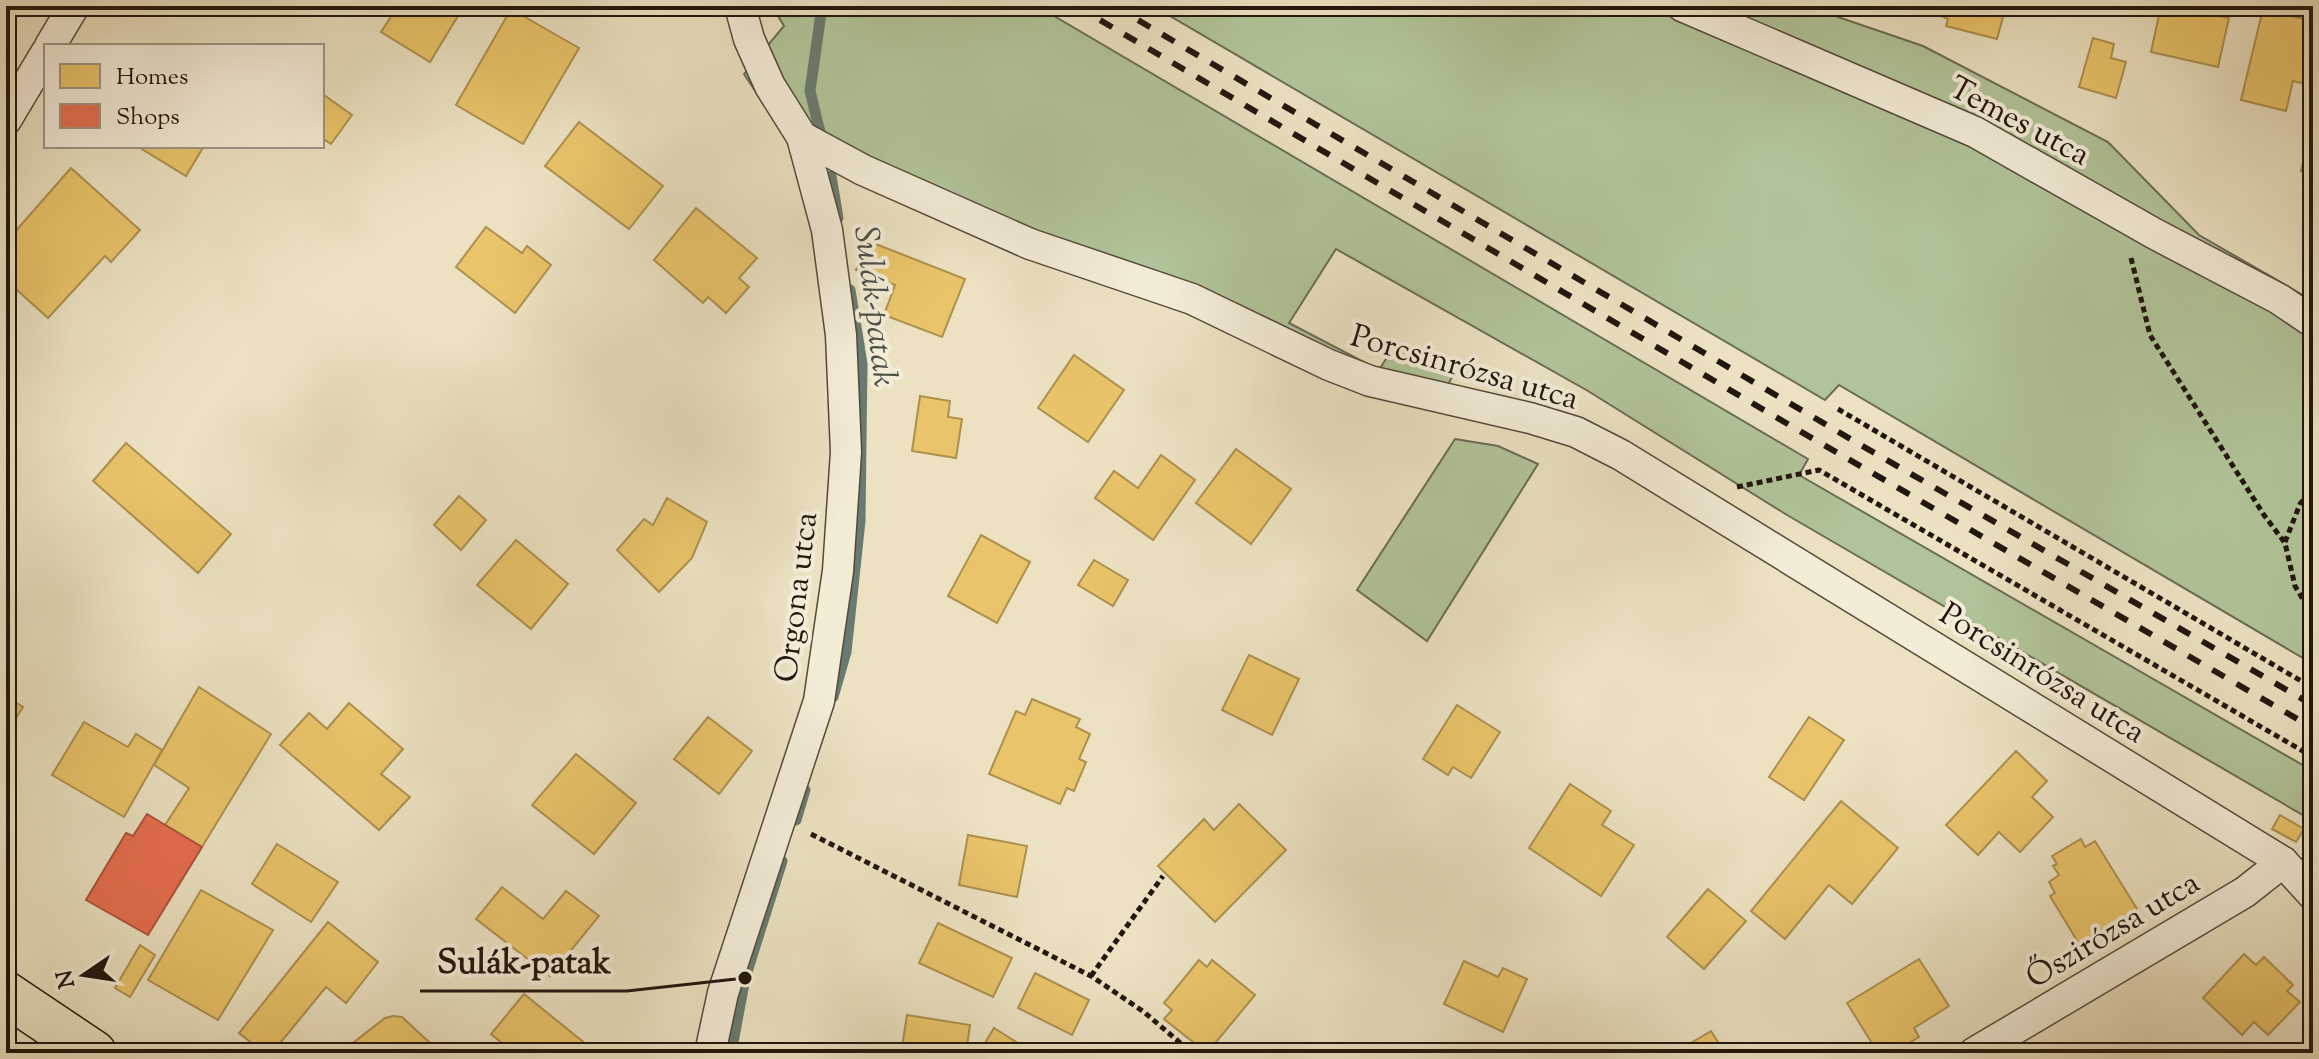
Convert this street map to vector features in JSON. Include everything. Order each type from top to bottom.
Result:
[{"type":"main road","points":[[6,994],[94,1053]]},
{"type":"street","points":[[51,44],[74,6]]},
{"type":"street","name":"Porcsinrózsa utca","points":[[740,6],[749,39],[770,86],[802,137],[863,170],[1030,244],[1192,299],[1329,365],[1370,381],[1530,418],[1576,432],[1691,496],[2283,862],[2313,895]]},
{"type":"street","name":"Temes utca","points":[[1682,6],[1975,132],[2112,210],[2279,299],[2313,322]]},
{"type":"street","points":[[6,120],[44,56]]},
{"type":"street","name":"Orgona utca","points":[[710,1053],[723,993],[819,701],[838,571],[846,452],[841,335],[827,230],[802,137]]},
{"type":"street","name":"Őszirózsa utca","points":[[1974,1053],[2245,892],[2283,862]]},
{"type":"path","points":[[2112,210],[2130,251],[2150,335],[2285,543],[2295,586],[2313,616]]},
{"type":"path","points":[[1838,409],[2313,688]]},
{"type":"path","points":[[1691,496],[1819,470],[2313,757]]},
{"type":"path","points":[[2285,543],[2300,504],[2313,489]]},
{"type":"path","points":[[823,840],[1091,976],[1144,1012],[1192,1053]]},
{"type":"path","points":[[1091,976],[1163,876]]},
{"type":"green space","points":[[772,6],[1037,6],[1808,459],[1799,475],[2313,771],[2313,821],[1787,515],[1588,391],[1336,249],[1289,323],[1379,370],[1394,346],[1453,376],[1445,389],[1355,369],[791,145],[744,74],[784,26]]},
{"type":"green space","points":[[1153,6],[1806,6],[1923,46],[2108,142],[2199,235],[2313,301],[2313,664],[1839,385],[1825,400]]},
{"type":"green space","points":[[1455,439],[1498,446],[1538,464],[1427,641],[1357,590]]},
{"type":"building: Homes","points":[[398,6],[464,6],[430,62],[381,32]]},
{"type":"building: Homes","points":[[1919,6],[2006,6],[1997,39],[1946,26],[1948,19]]},
{"type":"building: Homes","points":[[2161,6],[2212,6],[2211,14],[2229,18],[2218,67],[2151,52]]},
{"type":"building: Homes","points":[[511,9],[579,48],[523,144],[456,105]]},
{"type":"building: Homes","points":[[2263,9],[2308,20],[2305,29],[2313,31],[2313,53],[2306,84],[2293,81],[2286,111],[2241,100]]},
{"type":"building: Homes","points":[[2093,38],[2114,44],[2111,58],[2126,62],[2116,98],[2079,87]]},
{"type":"building: Homes","points":[[324,95],[352,115],[331,144],[324,139]]},
{"type":"building: Homes","points":[[579,122],[663,186],[629,229],[545,166]]},
{"type":"building: Homes","points":[[2313,122],[2313,174],[2301,171]]},
{"type":"building: Homes","points":[[140,148],[203,148],[186,176]]},
{"type":"building: Homes","points":[[71,168],[140,230],[111,262],[105,256],[48,318],[6,280],[6,242]]},
{"type":"building: Homes","points":[[696,208],[757,258],[739,278],[749,287],[726,313],[708,297],[703,303],[654,260]]},
{"type":"building: Homes","points":[[486,227],[522,253],[527,246],[551,265],[515,313],[456,267]]},
{"type":"building: Homes","points":[[868,241],[965,279],[942,337],[884,315],[895,285],[856,270]]},
{"type":"building: Homes","points":[[1074,355],[1124,390],[1088,442],[1038,408]]},
{"type":"building: Homes","points":[[920,396],[950,401],[948,417],[962,419],[956,458],[912,451]]},
{"type":"building: Homes","points":[[126,443],[231,534],[198,573],[93,481]]},
{"type":"building: Homes","points":[[1236,449],[1291,489],[1251,544],[1196,503]]},
{"type":"building: Homes","points":[[1161,455],[1195,480],[1153,540],[1095,498],[1114,471],[1138,488]]},
{"type":"building: Homes","points":[[459,496],[486,520],[461,550],[434,525]]},
{"type":"building: Homes","points":[[667,498],[707,522],[692,558],[659,592],[617,550],[644,519],[653,525]]},
{"type":"building: Homes","points":[[981,535],[1030,562],[997,623],[948,596]]},
{"type":"building: Homes","points":[[516,540],[568,584],[531,629],[477,585]]},
{"type":"building: Homes","points":[[1094,560],[1128,580],[1113,606],[1078,585]]},
{"type":"building: Homes","points":[[1249,655],[1299,679],[1272,735],[1222,710]]},
{"type":"building: Homes","points":[[199,687],[271,734],[202,847],[165,825],[189,788],[154,765]]},
{"type":"building: Homes","points":[[6,696],[23,707],[6,734]]},
{"type":"building: Homes","points":[[1032,699],[1080,719],[1076,727],[1090,734],[1079,759],[1086,762],[1074,791],[1067,788],[1060,804],[989,774],[1016,711],[1025,715]]},
{"type":"building: Homes","points":[[349,703],[403,749],[381,774],[410,797],[379,830],[280,745],[309,713],[327,729]]},
{"type":"building: Homes","points":[[1457,705],[1500,732],[1471,778],[1453,767],[1448,775],[1423,759]]},
{"type":"building: Homes","points":[[708,717],[752,751],[719,794],[674,759]]},
{"type":"building: Homes","points":[[1809,717],[1844,740],[1804,800],[1769,777]]},
{"type":"building: Homes","points":[[84,722],[128,747],[136,734],[162,750],[124,817],[52,775]]},
{"type":"building: Homes","points":[[2016,751],[2047,781],[2032,797],[2053,817],[2020,852],[1999,832],[1978,855],[1946,825]]},
{"type":"building: Homes","points":[[576,754],[636,803],[594,854],[532,805]]},
{"type":"building: Homes","points":[[1570,784],[1611,811],[1602,825],[1634,845],[1601,896],[1529,848]]},
{"type":"building: Homes","points":[[1841,801],[1898,848],[1852,904],[1829,885],[1785,939],[1751,911]]},
{"type":"building: Homes","points":[[1239,804],[1286,850],[1215,922],[1158,866],[1204,819],[1214,830]]},
{"type":"building: Homes","points":[[2280,815],[2304,829],[2296,842],[2272,829]]},
{"type":"building: Homes","points":[[968,835],[1027,846],[1017,897],[959,885]]},
{"type":"building: Homes","points":[[2081,839],[2085,847],[2095,841],[2137,909],[2079,944],[2050,896],[2055,893],[2049,882],[2059,875],[2053,866],[2057,864],[2052,856]]},
{"type":"building: Homes","points":[[277,844],[338,882],[311,922],[252,884]]},
{"type":"building: Homes","points":[[502,887],[543,919],[566,891],[599,916],[550,976],[476,919]]},
{"type":"building: Homes","points":[[1708,889],[1746,921],[1704,969],[1667,937]]},
{"type":"building: Homes","points":[[201,890],[273,930],[218,1020],[148,980]]},
{"type":"building: Homes","points":[[328,922],[378,962],[346,1003],[326,987],[272,1053],[264,1053],[239,1033]]},
{"type":"building: Homes","points":[[938,923],[1012,958],[993,997],[919,963]]},
{"type":"building: Homes","points":[[140,945],[155,955],[130,997],[115,988]]},
{"type":"building: Homes","points":[[2244,954],[2256,965],[2264,957],[2293,985],[2287,991],[2300,1002],[2268,1035],[2254,1022],[2242,1035],[2203,998]]},
{"type":"building: Homes","points":[[1919,959],[1949,1006],[1914,1028],[1919,1037],[1893,1053],[1878,1053],[1847,1003]]},
{"type":"building: Homes","points":[[1199,960],[1207,967],[1212,960],[1255,995],[1207,1053],[1164,1019],[1172,1010],[1164,1003]]},
{"type":"building: Homes","points":[[1464,961],[1498,977],[1503,968],[1527,979],[1503,1032],[1444,1004]]},
{"type":"building: Homes","points":[[1035,973],[1089,1000],[1072,1035],[1018,1008]]},
{"type":"building: Homes","points":[[524,994],[597,1053],[514,1053],[491,1034]]},
{"type":"building: Homes","points":[[907,1015],[970,1025],[966,1053],[901,1053]]},
{"type":"building: Homes","points":[[402,1017],[429,1042],[420,1053],[340,1053],[385,1018]]},
{"type":"building: Homes","points":[[994,1028],[1032,1052],[1032,1053],[979,1053]]},
{"type":"building: Homes","points":[[1711,1031],[1725,1053],[1674,1053]]},
{"type":"building: Homes","points":[[429,1042],[445,1053],[420,1053]]},
{"type":"building: Shops","points":[[147,814],[202,847],[148,935],[86,900],[126,833],[133,836]]},
{"type":"waterway","name":"Sulák-patak","points":[[820,132],[810,91],[822,6]]},
{"type":"waterway","name":"Sulák-patak","points":[[831,176],[838,218]]},
{"type":"waterway","name":"Sulák-patak","points":[[833,697],[846,652],[860,521],[862,364],[850,290]]},
{"type":"waterway","name":"Sulák-patak","points":[[796,820],[805,790]]},
{"type":"waterway","name":"Sulák-patak","points":[[731,1053],[745,978],[782,861]]},
{"type":"railway","points":[[1076,6],[2313,728]]},
{"type":"railway","points":[[1114,6],[1859,444],[2313,705]]},
{"type":"place","name":"Sulák-patak","points":[[745,978]]}]
